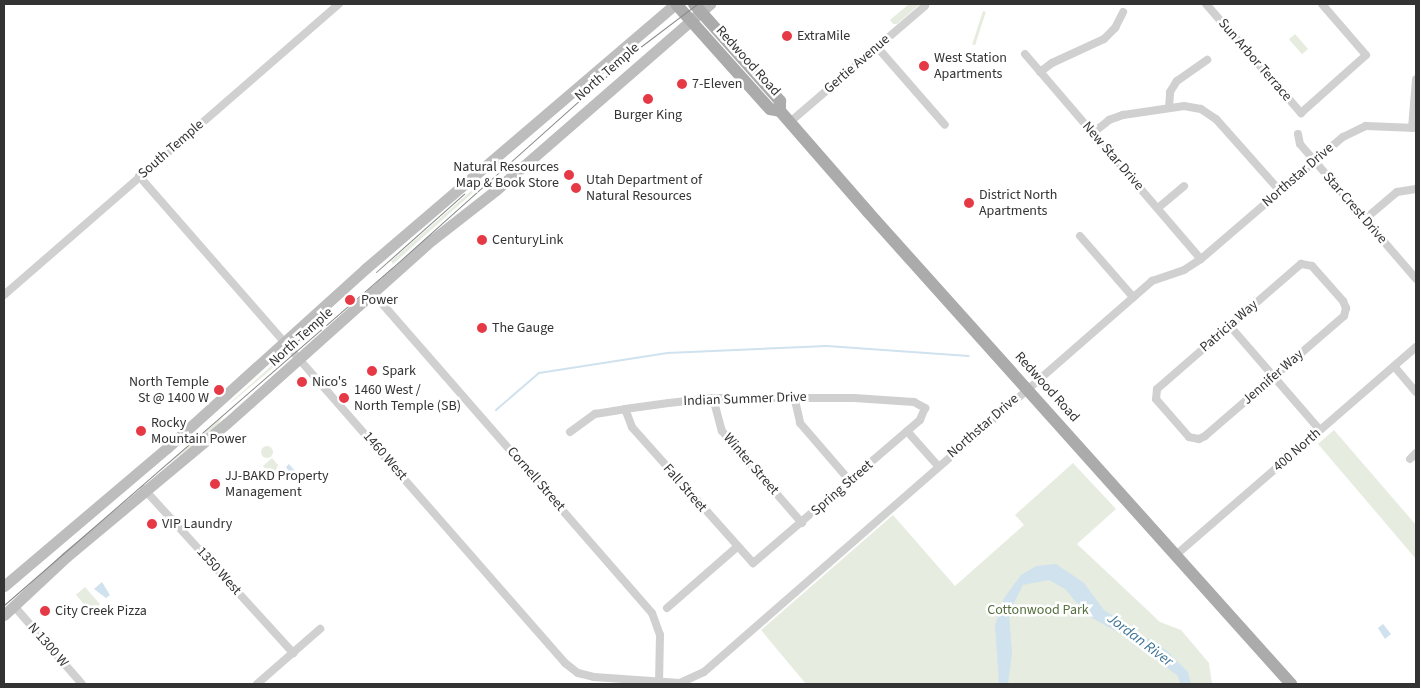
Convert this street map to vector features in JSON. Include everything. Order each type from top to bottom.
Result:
[{"type":"main road","name":"Redwood Road","points":[[675,4],[770,109],[780,111],[790,122],[1292,684]]},
{"type":"main road","name":"North Temple","points":[[4,586],[188,430],[284,340],[675,4]]},
{"type":"main road","name":"Redwood Road","points":[[702,6],[780,101],[780,111]]},
{"type":"main road","name":"North Temple","points":[[4,615],[144,489],[301,359],[372,292],[496,190],[690,20],[702,6]]},
{"type":"street","name":"South Temple","points":[[4,295],[339,4]]},
{"type":"street","name":"Sun Arbor Terrace","points":[[1206,4],[1301,113],[1366,54],[1322,4]]},
{"type":"street","name":"Gertie Avenue","points":[[790,122],[925,6]]},
{"type":"street","points":[[1040,72],[1052,63],[1104,39],[1116,28],[1123,12]]},
{"type":"street","points":[[877,47],[945,126]]},
{"type":"street","name":"New Star Drive","points":[[1024,54],[1201,259]]},
{"type":"street","points":[[1169,108],[1170,92],[1177,81],[1206,60]]},
{"type":"street","points":[[1414,128],[1416,79]]},
{"type":"street","points":[[1093,133],[1118,116],[1169,108],[1195,107],[1212,115],[1280,191]]},
{"type":"street","name":"Northstar Drive","points":[[658,682],[686,681],[704,672],[1133,297],[1155,279],[1184,270],[1201,259],[1343,137],[1360,128],[1414,128]]},
{"type":"street","name":"Star Crest Drive","points":[[1298,134],[1300,144],[1416,279]]},
{"type":"street","name":"1460 West","points":[[139,176],[565,663],[586,676],[658,682]]},
{"type":"street","points":[[1158,208],[1184,186]]},
{"type":"street","points":[[1365,219],[1397,192],[1416,188]]},
{"type":"street","points":[[1080,236],[1133,297]]},
{"type":"street","name":"Patricia Way","points":[[1156,394],[1160,385],[1229,325],[1297,267],[1306,264]]},
{"type":"street","name":"Jennifer Way","points":[[1156,394],[1156,399],[1187,435],[1199,439],[1274,377],[1342,318],[1346,311],[1343,301],[1306,264]]},
{"type":"street","name":"Cornell Street","points":[[372,292],[652,612],[660,635],[658,682]]},
{"type":"street","points":[[1229,325],[1320,430]]},
{"type":"street","name":"400 North","points":[[1177,554],[1416,347]]},
{"type":"street","points":[[1394,366],[1416,392]]},
{"type":"street","points":[[794,396],[798,420],[850,481]]},
{"type":"street","name":"Indian Summer Drive","points":[[570,432],[591,415],[713,398],[794,396],[914,402],[925,408]]},
{"type":"street","name":"Winter Street","points":[[713,398],[722,431],[802,523]]},
{"type":"street","name":"Spring Street","points":[[753,563],[802,523],[907,431],[922,417],[925,408]]},
{"type":"street","name":"Fall Street","points":[[625,409],[632,427],[737,548],[753,563]]},
{"type":"street","points":[[907,431],[938,466]]},
{"type":"street","points":[[1410,459],[1416,453]]},
{"type":"street","name":"1350 West","points":[[144,489],[293,653]]},
{"type":"street","points":[[667,608],[737,548]]},
{"type":"street","name":"N 1300 W","points":[[14,606],[82,684]]},
{"type":"street","points":[[257,684],[320,629]]},
{"type":"green space","points":[[909,4],[920,4],[897,24],[893,24],[890,20]]},
{"type":"green space","points":[[983,11],[986,12],[975,45],[972,44]]},
{"type":"green space","points":[[1295,34],[1308,49],[1302,54],[1289,39]]},
{"type":"green space","points":[[487,177],[488,179],[393,264],[391,261]]},
{"type":"green space","points":[[278,360],[280,362],[231,403],[231,402]]},
{"type":"green space","points":[[223,416],[216,428],[155,474]]},
{"type":"green space","points":[[1334,430],[1416,525],[1416,559],[1318,444]]},
{"type":"green space","points":[[267,446],[273,452],[267,458],[261,452]]},
{"type":"green space","points":[[272,458],[278,465],[273,478],[263,466]]},
{"type":"green space","name":"Cottonwood Park","points":[[1073,463],[1116,509],[1077,544],[1160,622],[1181,630],[1209,663],[1212,684],[806,684],[761,630],[893,515],[955,586],[1024,525],[1015,515]]},
{"type":"green space","points":[[85,587],[100,604],[91,612],[76,595]]},
{"type":"water","points":[[289,464],[296,472],[286,481],[281,476],[288,470],[286,467]]},
{"type":"water","name":"Jordan River","points":[[1056,564],[1084,583],[1104,610],[1167,651],[1188,672],[1191,684],[1180,684],[1178,676],[1128,638],[1087,615],[1065,589],[1049,580],[1023,585],[1009,613],[1012,654],[1008,684],[999,684],[995,625],[1004,598],[1021,575],[1036,566]]},
{"type":"water","points":[[102,582],[110,595],[106,598],[94,589]]},
{"type":"water","points":[[1383,624],[1391,634],[1385,639],[1378,628]]},
{"type":"waterway","points":[[496,410],[539,373],[667,353],[827,346],[969,356]]},
{"type":"tram line","points":[[4,605],[393,267],[635,51],[697,4]]},
{"type":"tram line","points":[[376,272],[464,194]]},
{"type":"tram line","points":[[278,358],[320,321]]},
{"type":"place","name":"ExtraMile","points":[[787,36]]},
{"type":"place","name":"West Station Apartments","points":[[924,66]]},
{"type":"place","name":"7-Eleven","points":[[682,84]]},
{"type":"place","name":"Burger King","points":[[648,99]]},
{"type":"place","name":"Natural Resources Map & Book Store","points":[[569,175]]},
{"type":"place","name":"Utah Department of Natural Resources","points":[[576,188]]},
{"type":"place","name":"District North Apartments","points":[[969,203]]},
{"type":"place","name":"CenturyLink","points":[[482,240]]},
{"type":"place","name":"Power","points":[[350,300]]},
{"type":"place","name":"The Gauge","points":[[482,328]]},
{"type":"place","name":"Spark","points":[[372,371]]},
{"type":"place","name":"Nico's","points":[[302,382]]},
{"type":"place","name":"North Temple St @ 1400 W","points":[[219,390]]},
{"type":"place","name":"1460 West / North Temple (SB)","points":[[344,398]]},
{"type":"place","name":"Rocky Mountain Power","points":[[141,431]]},
{"type":"place","name":"JJ-BAKD Property Management","points":[[215,484]]},
{"type":"place","name":"VIP Laundry","points":[[152,524]]},
{"type":"place","name":"City Creek Pizza","points":[[45,611]]}]
